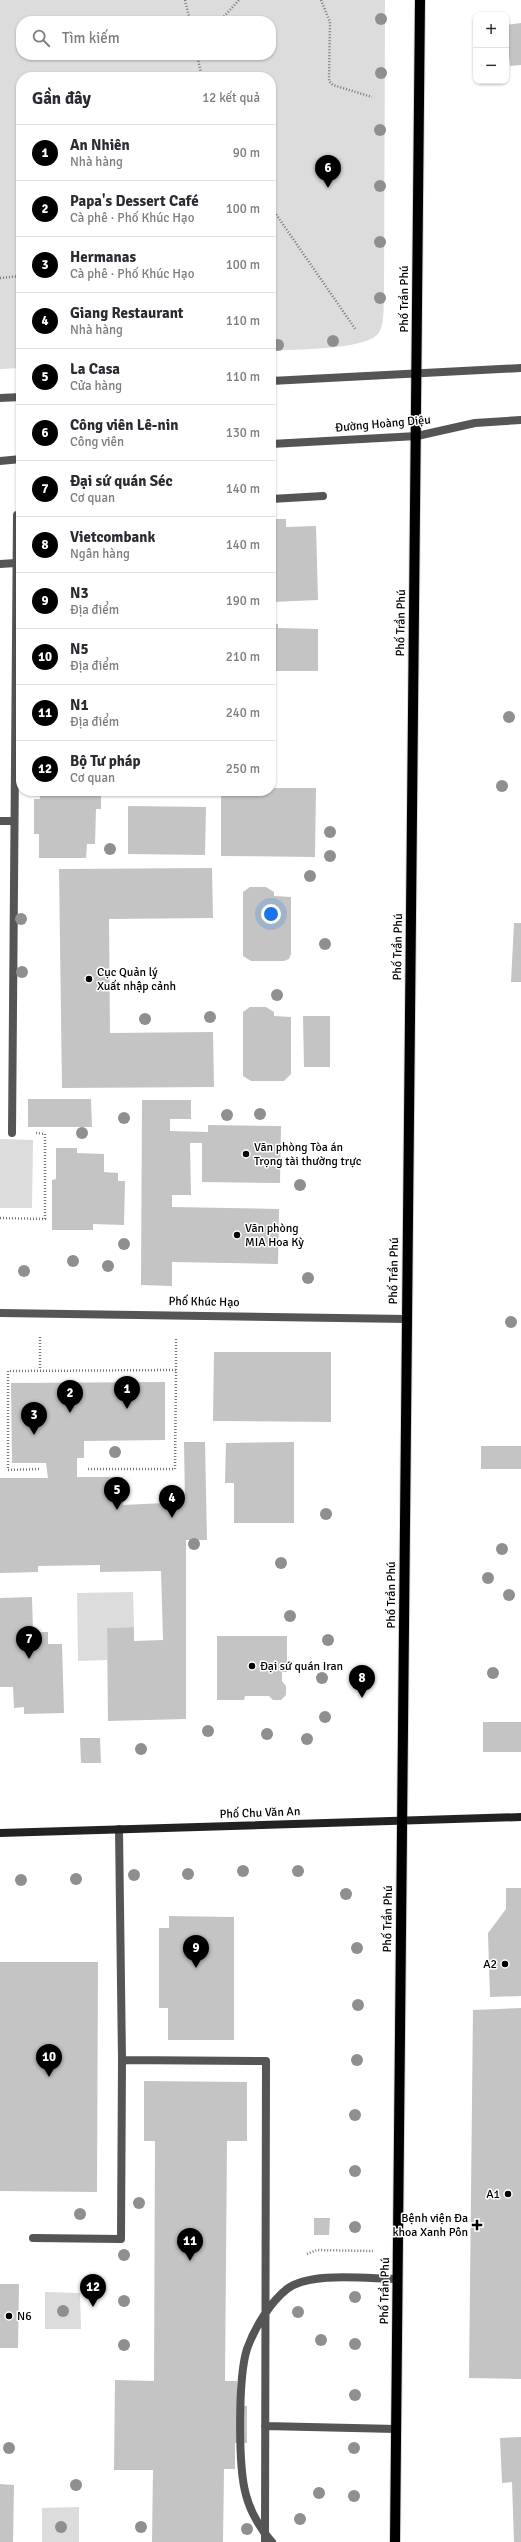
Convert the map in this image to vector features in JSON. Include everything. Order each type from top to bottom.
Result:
[{"type":"main road","name":"Phố Trần Phú","points":[[395,2542],[417,436],[420,0]]},
{"type":"main road","name":"Phố Chu Văn An","points":[[0,1833],[521,1817]]},
{"type":"street","points":[[276,381],[417,372],[521,368]]},
{"type":"street","points":[[0,398],[16,397]]},
{"type":"street","name":"Đường Hoàng Diệu","points":[[276,444],[417,436],[475,423],[521,420]]},
{"type":"street","points":[[0,460],[16,459]]},
{"type":"street","points":[[276,500],[323,496]]},
{"type":"street","points":[[12,1133],[16,516]]},
{"type":"street","points":[[0,564],[16,563]]},
{"type":"street","points":[[0,822],[14,821]]},
{"type":"street","name":"Phố Khúc Hạo","points":[[0,1313],[176,1314],[407,1319]]},
{"type":"street","points":[[33,2238],[121,2239],[122,2060],[119,1829]]},
{"type":"street","points":[[122,2060],[266,2061],[264,2542]]},
{"type":"street","points":[[272,2542],[254,2515],[246,2495],[242,2470],[242,2373],[247,2350],[256,2329],[288,2288],[312,2279],[398,2279]]},
{"type":"street","points":[[265,2426],[396,2429]]},
{"type":"path","points":[[185,0],[189,16]]},
{"type":"path","points":[[225,16],[239,0]]},
{"type":"path","points":[[321,0],[330,22],[329,81],[333,85],[372,97]]},
{"type":"path","points":[[198,60],[201,72]]},
{"type":"path","points":[[276,214],[356,330]]},
{"type":"path","points":[[0,278],[16,276]]},
{"type":"path","points":[[0,1218],[45,1219],[45,1134],[12,1133]]},
{"type":"path","points":[[40,1370],[41,1313]]},
{"type":"path","points":[[86,1469],[175,1469],[176,1314]]},
{"type":"path","points":[[39,1469],[8,1470],[8,1371],[176,1370]]},
{"type":"shaded area","points":[[0,0],[385,0],[384,299],[382,323],[380,332],[377,335],[369,340],[357,344],[327,348],[276,351],[276,72],[16,72],[16,368],[0,369]]},
{"type":"shaded area","points":[[0,1139],[33,1140],[32,1208],[0,1208]]},
{"type":"shaded area","points":[[133,1592],[134,1627],[107,1628],[107,1660],[78,1661],[77,1593]]},
{"type":"shaded area","points":[[45,2292],[80,2293],[81,2329],[45,2329]]},
{"type":"shaded area","points":[[79,2507],[79,2542],[42,2542],[42,2508]]},
{"type":"building","points":[[521,23],[521,65],[510,66],[509,25]]},
{"type":"building","points":[[276,519],[286,519],[286,527],[316,526],[318,600],[276,602]]},
{"type":"building","points":[[276,624],[278,624],[278,628],[318,629],[318,671],[276,671]]},
{"type":"building","points":[[276,788],[316,788],[315,857],[221,856],[221,796],[276,796]]},
{"type":"building","points":[[40,796],[101,796],[101,809],[96,809],[95,844],[87,844],[86,858],[39,858],[39,834],[34,834],[34,799],[40,799]]},
{"type":"building","points":[[128,806],[206,807],[205,855],[128,854]]},
{"type":"building","points":[[212,868],[213,918],[109,919],[110,1033],[213,1032],[214,1087],[62,1088],[59,869]]},
{"type":"building","points":[[250,887],[266,887],[274,892],[274,896],[291,897],[291,954],[289,959],[284,961],[251,961],[243,956],[243,892]]},
{"type":"building","points":[[514,923],[521,923],[521,982],[511,982]]},
{"type":"building","points":[[250,1007],[266,1007],[274,1012],[274,1016],[291,1017],[291,1074],[284,1081],[251,1081],[243,1076],[243,1012]]},
{"type":"building","points":[[303,1016],[330,1016],[330,1067],[304,1067]]},
{"type":"building","points":[[28,1099],[91,1099],[92,1127],[28,1127]]},
{"type":"building","points":[[142,1100],[191,1100],[191,1119],[170,1119],[170,1131],[208,1132],[208,1125],[281,1126],[280,1183],[202,1182],[202,1143],[190,1143],[191,1195],[172,1195],[172,1207],[279,1209],[278,1264],[172,1262],[172,1286],[141,1285]]},
{"type":"building","points":[[56,1148],[77,1148],[77,1153],[104,1154],[104,1172],[118,1173],[118,1181],[125,1181],[124,1225],[93,1224],[93,1230],[52,1230],[52,1180],[56,1179]]},
{"type":"building","points":[[214,1352],[331,1352],[331,1422],[213,1421]]},
{"type":"building","points":[[165,1382],[165,1440],[84,1441],[84,1458],[77,1458],[77,1477],[123,1477],[123,1505],[185,1502],[184,1442],[205,1442],[207,1540],[186,1540],[186,1719],[108,1721],[107,1628],[134,1627],[134,1641],[163,1640],[161,1571],[100,1572],[100,1565],[38,1566],[38,1572],[0,1573],[0,1478],[48,1478],[46,1463],[12,1463],[11,1383]]},
{"type":"building","points":[[294,1442],[294,1523],[234,1523],[234,1483],[225,1483],[226,1443]]},
{"type":"building","points":[[481,1446],[521,1446],[521,1469],[481,1469]]},
{"type":"building","points":[[32,1597],[33,1632],[48,1632],[48,1644],[62,1644],[64,1713],[24,1714],[24,1707],[14,1708],[13,1687],[0,1687],[0,1598]]},
{"type":"building","points":[[217,1636],[287,1636],[287,1672],[282,1672],[282,1681],[286,1686],[286,1695],[281,1700],[273,1700],[269,1696],[245,1696],[244,1700],[217,1700]]},
{"type":"building","points":[[483,1722],[521,1722],[521,1752],[483,1752]]},
{"type":"building","points":[[80,1738],[100,1738],[101,1763],[81,1763]]},
{"type":"building","name":"A2","points":[[506,1888],[521,1888],[521,1996],[490,1997],[488,1933],[506,1909]]},
{"type":"building","points":[[169,1916],[234,1917],[234,2040],[168,2040],[168,2008],[159,2008],[159,1928],[169,1928]]},
{"type":"building","points":[[0,1962],[98,1962],[97,2192],[0,2191]]},
{"type":"building","points":[[521,2008],[521,2379],[469,2378],[473,2010]]},
{"type":"building","points":[[144,2081],[247,2082],[247,2141],[227,2141],[225,2381],[237,2381],[237,2405],[247,2406],[247,2443],[235,2443],[235,2469],[224,2469],[223,2542],[152,2542],[153,2470],[114,2470],[115,2380],[154,2381],[155,2141],[144,2141]]},
{"type":"building","points":[[314,2218],[330,2218],[329,2235],[314,2235]]},
{"type":"building","name":"N6","points":[[0,2284],[19,2284],[18,2348],[0,2348]]},
{"type":"building","points":[[521,2437],[521,2542],[514,2542],[512,2482],[502,2483],[500,2438]]},
{"type":"building","points":[[0,2484],[14,2485],[13,2542],[0,2542]]},
{"type":"place","name":"Công viên Lê-nin","points":[[328,188]]},
{"type":"place","name":"Cục Quản lý Xuất nhập cảnh","points":[[89,979]]},
{"type":"place","name":"Văn phòng Tòa án Trọng tài thường trực","points":[[246,1154]]},
{"type":"place","name":"Văn phòng MIA Hoa Kỳ","points":[[237,1235]]},
{"type":"place","name":"An Nhiên","points":[[127,1409]]},
{"type":"place","name":"Papa's Dessert Café","points":[[70,1413]]},
{"type":"place","name":"Hermanas","points":[[34,1435]]},
{"type":"place","name":"La Casa","points":[[117,1510]]},
{"type":"place","name":"Giang Restaurant","points":[[172,1518]]},
{"type":"place","name":"Đại sứ quán Séc","points":[[29,1659]]},
{"type":"place","name":"Đại sứ quán Iran","points":[[252,1666]]},
{"type":"place","name":"Vietcombank","points":[[362,1698]]},
{"type":"place","name":"A2","points":[[505,1964]]},
{"type":"place","name":"N3","points":[[196,1968]]},
{"type":"place","name":"N5","points":[[49,2077]]},
{"type":"place","name":"A1","points":[[508,2194]]},
{"type":"place","name":"Bệnh viện Đa khoa Xanh Pôn","points":[[477,2225]]},
{"type":"place","name":"N1","points":[[190,2261]]},
{"type":"place","name":"Bộ Tư pháp","points":[[93,2307]]},
{"type":"place","name":"N6","points":[[9,2316]]}]
